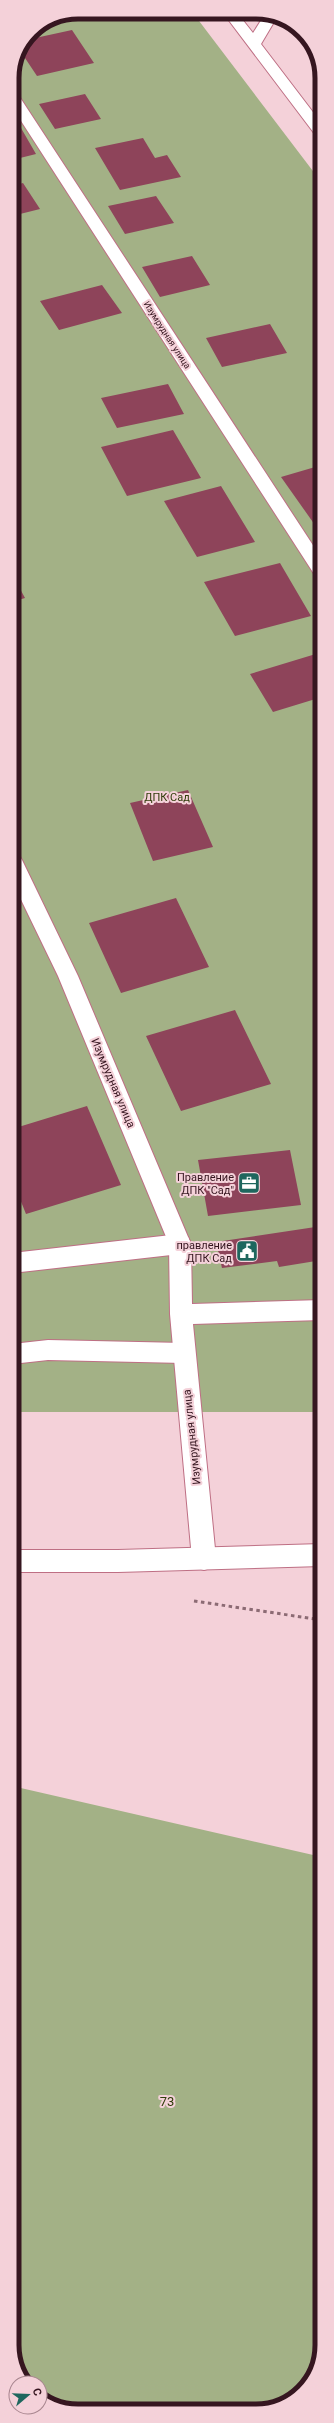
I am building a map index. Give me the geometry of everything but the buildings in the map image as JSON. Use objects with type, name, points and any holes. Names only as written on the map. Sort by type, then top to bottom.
[{"type":"street","points":[[235,19],[315,125]]},
{"type":"street","points":[[254,43],[268,21]]},
{"type":"street","name":"Изумрудная улица","points":[[19,107],[315,562]]},
{"type":"street","name":"Изумрудная улица","points":[[19,874],[68,976],[180,1244],[181,1314],[204,1559]]},
{"type":"street","points":[[19,1262],[180,1244]]},
{"type":"street","points":[[181,1314],[315,1310]]},
{"type":"street","points":[[19,1353],[48,1350],[184,1353]]},
{"type":"street","points":[[19,1561],[204,1559],[315,1555]]},
{"type":"green space","name":"ДПК Сад","points":[[198,19],[315,174],[315,1412],[19,1412],[19,78],[20,67],[24,56],[29,45],[36,36],[45,29],[67,20]]},
{"type":"green space","name":"73","points":[[19,1788],[315,1855],[315,2345],[312,2364],[300,2384],[292,2392],[282,2398],[260,2404],[78,2404],[67,2403],[49,2396],[48,2375],[28,2375],[21,2360],[19,2349]]},
{"type":"place","name":"Правление ДПК \"Сад\"","points":[[249,1183]]},
{"type":"place","name":"правление ДПК Сад","points":[[247,1251]]}]
